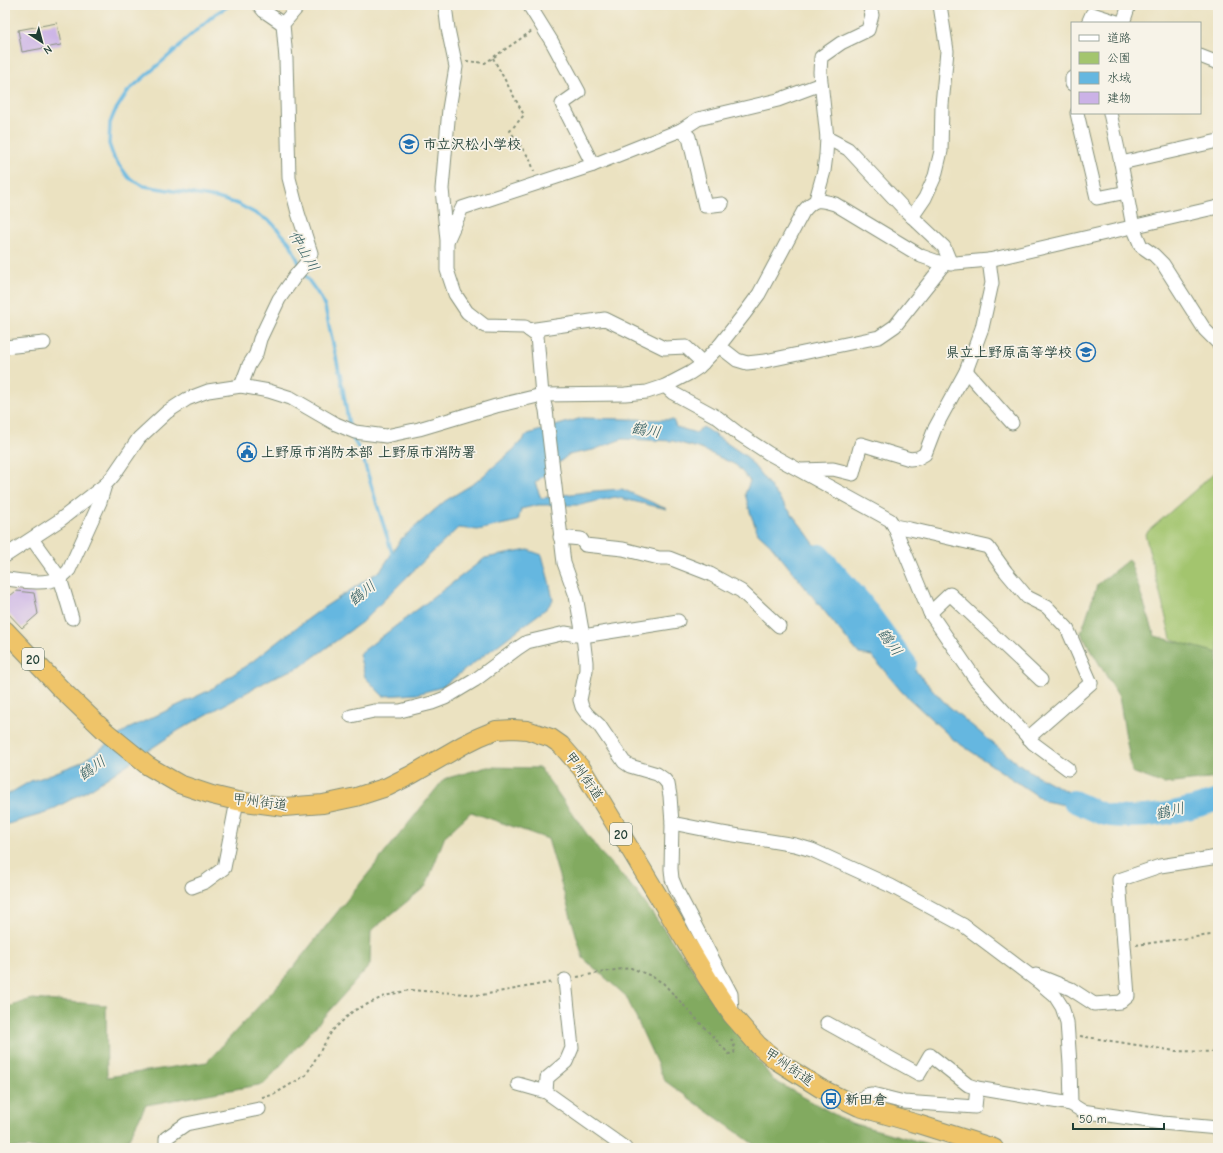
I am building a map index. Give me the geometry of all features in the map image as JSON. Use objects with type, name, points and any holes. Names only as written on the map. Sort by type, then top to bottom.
[{"type":"highway","name":"甲州街道","points":[[5,630],[61,689],[105,731],[148,766],[179,784],[212,795],[237,800],[284,807],[323,804],[356,797],[387,787],[463,745],[496,730],[527,730],[551,738],[561,745],[582,769],[704,972],[732,1015],[758,1045],[777,1061],[820,1088],[859,1107],[994,1148]]},
{"type":"street","points":[[259,5],[264,11],[283,24]]},
{"type":"street","points":[[241,386],[249,365],[256,354],[260,339],[279,299],[309,260],[312,253],[298,212],[289,178],[286,59],[283,24],[299,5]]},
{"type":"street","points":[[445,5],[448,29],[456,66],[449,109],[442,189],[447,240],[447,270],[455,294],[467,312],[485,326],[525,327],[537,336],[542,394],[546,410],[560,537],[564,563],[576,596],[583,636],[586,670],[580,700],[582,707],[599,725],[624,762],[630,766],[657,774],[668,784],[672,823],[672,878],[677,891],[731,994],[732,1015]]},
{"type":"street","points":[[529,5],[579,92],[562,104],[593,165]]},
{"type":"street","points":[[816,200],[824,171],[827,138],[820,72],[821,57],[841,43],[868,30],[872,15],[869,5]]},
{"type":"street","points":[[912,217],[925,198],[935,176],[942,151],[942,105],[947,51],[940,5]]},
{"type":"street","points":[[1123,22],[1129,5]]},
{"type":"street","points":[[1088,22],[1092,14],[1117,22]]},
{"type":"street","points":[[1201,56],[1218,63]]},
{"type":"street","points":[[447,240],[462,208],[593,165],[681,130],[698,119],[778,100],[821,84]]},
{"type":"street","points":[[1076,114],[1097,198],[1127,192]]},
{"type":"street","points":[[1110,114],[1133,227],[1141,246],[1154,255],[1163,264],[1205,330],[1218,343]]},
{"type":"street","points":[[681,130],[689,137],[705,206],[722,204]]},
{"type":"street","points":[[827,138],[848,149],[912,217],[944,247],[948,264]]},
{"type":"street","points":[[1121,163],[1218,141]]},
{"type":"street","points":[[5,556],[60,520],[105,485],[113,476],[138,438],[167,412],[187,398],[208,391],[241,386],[269,391],[291,398],[336,424],[354,432],[386,436],[399,434],[542,394],[625,394],[647,392],[665,386],[690,373],[703,363],[719,346],[759,294],[803,212],[808,205],[816,200],[824,200],[835,204],[921,256],[948,264],[990,260],[1218,207]]},
{"type":"street","points":[[801,470],[833,469],[853,474],[862,444],[910,459],[918,458],[925,454],[934,428],[966,370],[982,328],[992,283],[990,260]]},
{"type":"street","points":[[719,346],[737,360],[747,364],[765,362],[879,337],[895,326],[948,264]]},
{"type":"street","points":[[529,330],[605,319],[664,348],[686,347],[703,363]]},
{"type":"street","points":[[5,347],[44,343]]},
{"type":"street","points":[[966,370],[1012,423]]},
{"type":"street","points":[[665,386],[673,393],[717,416],[739,434],[768,453],[890,520],[894,526],[930,613],[976,680],[1033,743],[1068,769]]},
{"type":"street","points":[[8,579],[26,582],[44,582],[60,578],[69,570],[100,502],[105,485]]},
{"type":"street","points":[[894,526],[988,547],[1027,597],[1047,607],[1067,628],[1091,683],[1028,738]]},
{"type":"street","points":[[560,537],[581,539],[585,545],[623,548],[659,558],[669,558],[710,574],[741,591],[779,626]]},
{"type":"street","points":[[32,539],[60,578],[72,618]]},
{"type":"street","points":[[930,613],[950,594],[1041,680]]},
{"type":"street","points":[[351,716],[374,711],[400,711],[432,703],[451,695],[475,680],[527,642],[565,633],[583,636],[678,621]]},
{"type":"street","points":[[192,887],[205,882],[224,868],[237,800]]},
{"type":"street","points":[[672,823],[795,845],[812,850],[891,886],[963,925],[1040,983],[1055,996],[1062,1007],[1067,1022],[1071,1104]]},
{"type":"street","points":[[1021,970],[1071,989],[1094,1004],[1122,1002],[1128,996],[1119,880],[1160,866],[1218,857]]},
{"type":"street","points":[[546,1092],[547,1078],[566,1062],[572,1048],[565,980]]},
{"type":"street","points":[[827,1023],[919,1074],[930,1056],[968,1085],[977,1088],[1071,1104],[1082,1111],[1162,1123],[1218,1128]]},
{"type":"street","points":[[518,1084],[546,1092],[625,1148]]},
{"type":"street","points":[[859,1107],[866,1095],[872,1094],[904,1102],[976,1106],[977,1088]]},
{"type":"street","points":[[166,1143],[186,1124],[259,1103]]},
{"type":"path","points":[[454,59],[485,63],[541,25]]},
{"type":"path","points":[[493,58],[524,115],[510,131],[530,159],[539,183]]},
{"type":"path","points":[[1124,947],[1218,934]]},
{"type":"path","points":[[259,1103],[306,1074],[332,1031],[353,1011],[385,996],[409,990],[482,995],[631,968],[649,975],[663,983],[729,1054],[734,1053],[735,1048],[730,1036]]},
{"type":"path","points":[[1068,1034],[1175,1051],[1218,1052]]},
{"type":"green space","points":[[1218,470],[1218,661],[1171,638],[1145,534]]},
{"type":"green space","points":[[1129,559],[1155,636],[1218,653],[1218,778],[1164,784],[1132,772],[1119,697],[1081,633],[1097,585]]},
{"type":"green space","points":[[487,767],[540,768],[599,851],[636,891],[773,1080],[848,1122],[943,1148],[759,1148],[665,1081],[626,996],[583,958],[548,839],[471,812],[445,836],[426,886],[371,931],[370,965],[264,1084],[146,1105],[124,1148],[5,1148],[5,1008],[32,999],[106,1005],[107,1077],[207,1062],[282,981],[444,779]]},
{"type":"water","points":[[582,418],[673,420],[676,427],[696,433],[703,427],[747,457],[802,527],[869,620],[945,703],[1013,760],[1034,774],[1109,814],[1045,801],[954,740],[902,692],[872,656],[859,654],[770,544],[758,533],[745,494],[750,481],[736,465],[701,449],[673,441],[622,439],[593,450],[568,455],[535,483],[541,498],[622,489],[667,509],[615,497],[580,505],[538,505],[521,509],[518,521],[478,530],[458,528],[362,622],[300,667],[274,677],[179,730],[92,788],[46,813],[5,825],[5,796],[31,781],[82,762],[128,729],[210,690],[253,661],[323,608],[381,570],[401,539],[445,501],[476,482],[513,450],[528,434]]},
{"type":"water","points":[[528,550],[542,555],[553,600],[547,608],[442,687],[417,694],[383,696],[365,677],[359,654],[485,558]]},
{"type":"building","points":[[57,23],[61,45],[22,52],[18,30]]},
{"type":"building","points":[[16,591],[34,593],[38,614],[22,628],[5,610],[5,600]]},
{"type":"waterway","name":"仲山川","points":[[230,5],[215,14],[128,91],[115,111],[110,123],[109,144],[114,158],[129,178],[144,186],[217,198],[238,204],[271,222],[290,243],[300,265]]},
{"type":"waterway","name":"仲山川","points":[[302,271],[321,298],[325,307],[343,389],[349,426]]},
{"type":"waterway","name":"仲山川","points":[[351,436],[361,452],[393,556]]},
{"type":"waterway","name":"鶴川","points":[[819,555],[860,601],[906,664]]},
{"type":"waterway","name":"鶴川","points":[[1073,801],[1102,814],[1111,816],[1138,817],[1165,814],[1218,800]]},
{"type":"place","name":"市立沢松小学校","points":[[409,144]]},
{"type":"place","name":"県立上野原高等学校","points":[[1086,352]]},
{"type":"place","name":"上野原市消防本部 上野原市消防署","points":[[247,452]]},
{"type":"place","name":"新田倉","points":[[831,1099]]}]
